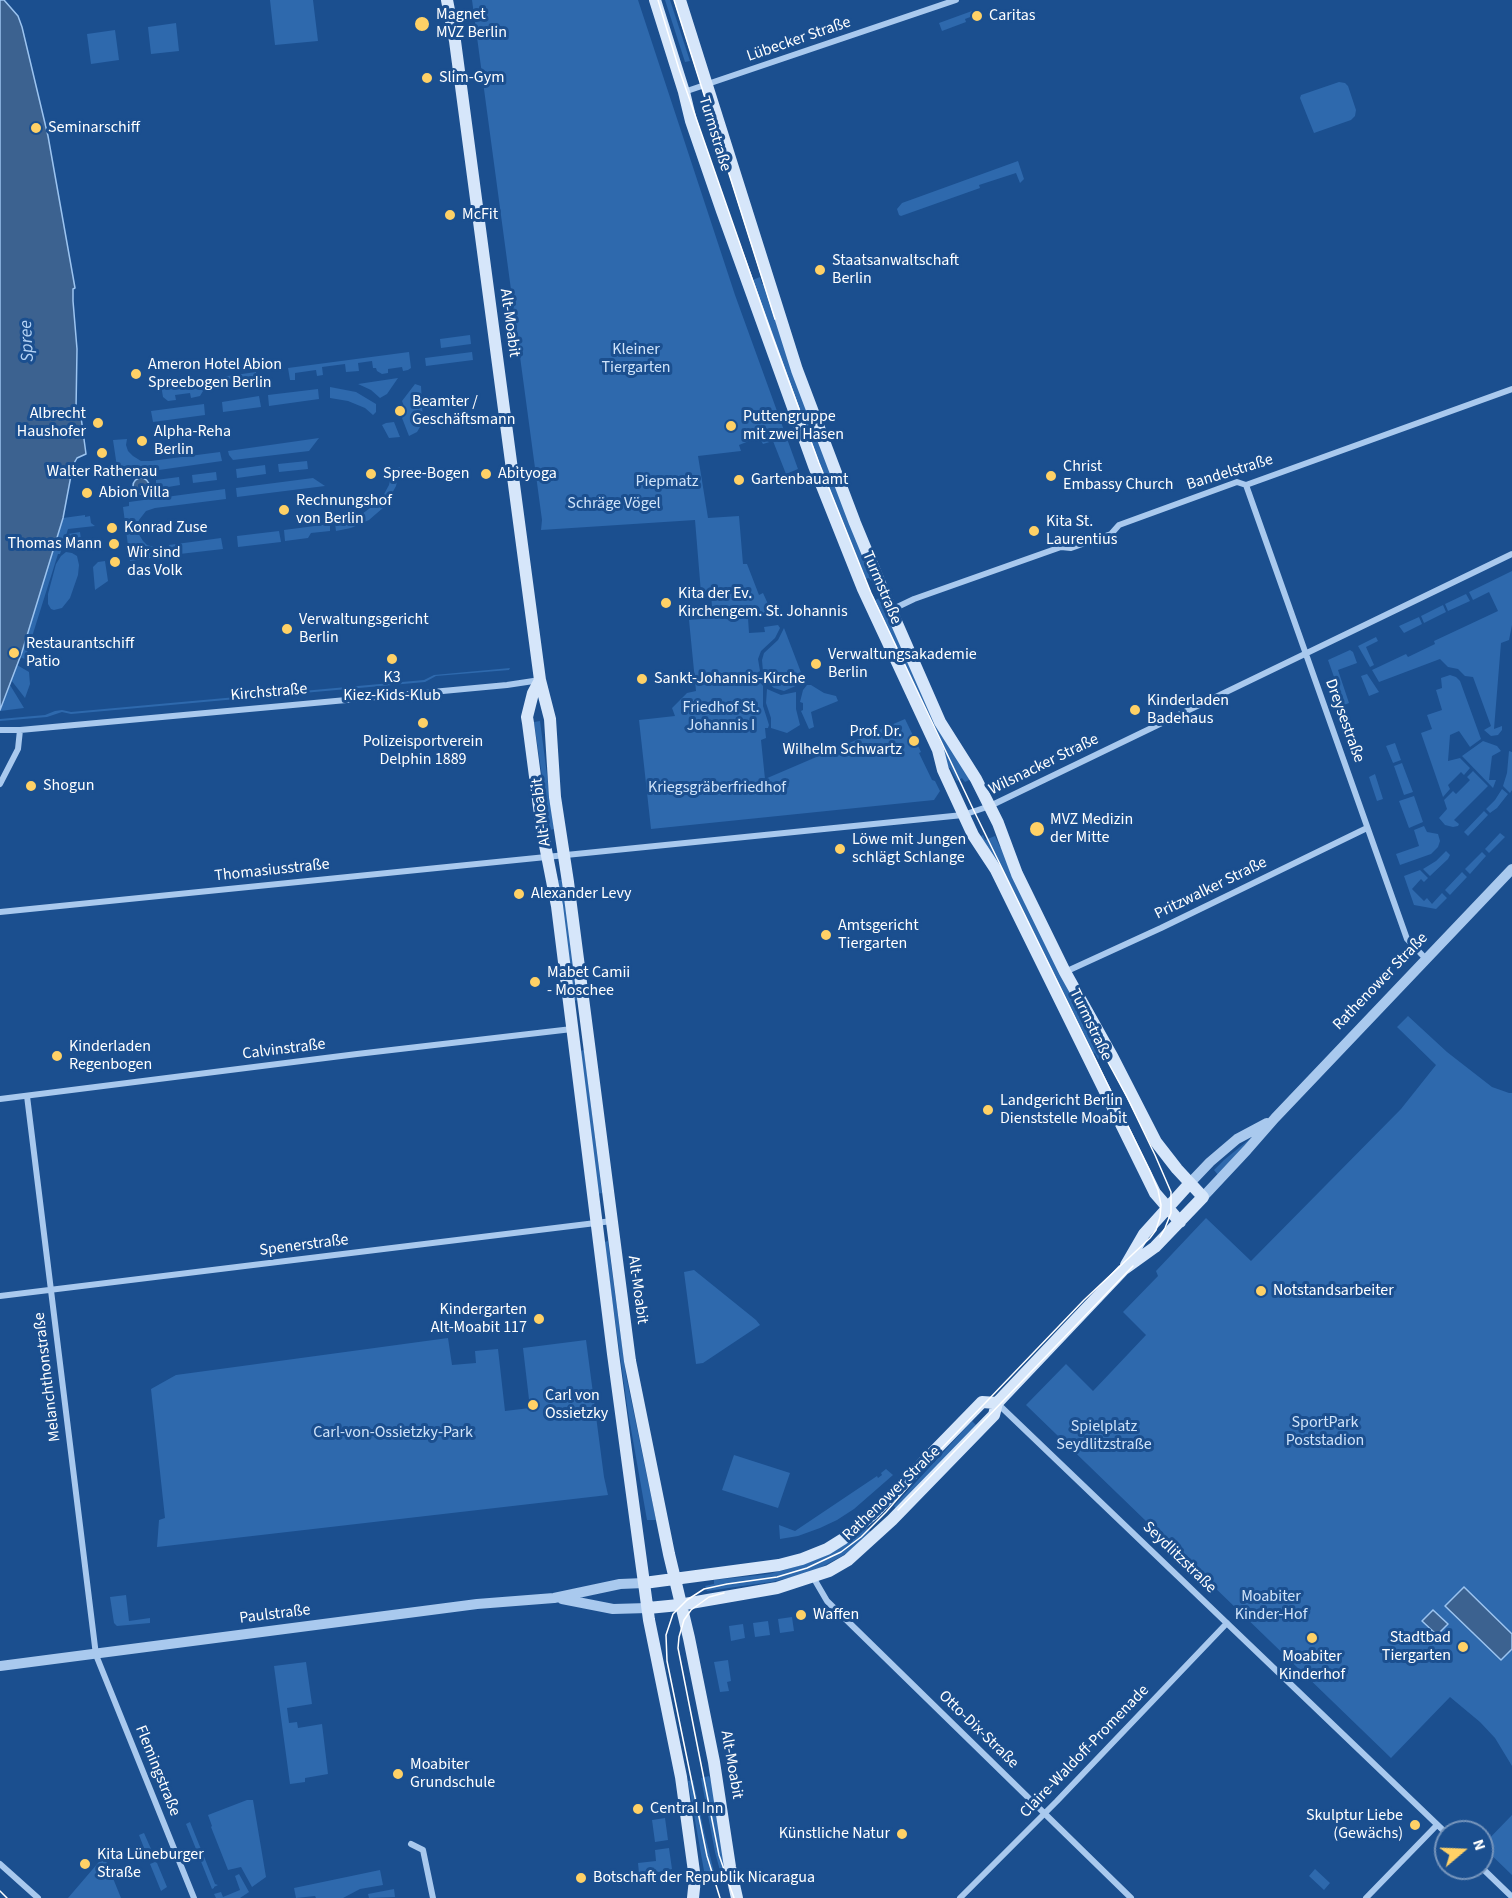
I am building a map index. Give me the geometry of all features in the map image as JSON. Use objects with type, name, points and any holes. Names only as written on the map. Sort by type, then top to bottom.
[{"type":"main road","name":"Alt-Moabit","points":[[447,0],[540,680],[549,719],[555,797],[633,1381],[714,1762],[736,1898]]},
{"type":"main road","name":"Alt-Moabit","points":[[453,0],[454,41]]},
{"type":"main road","name":"Turmstraße","points":[[655,0],[691,121],[722,211],[863,589],[938,750],[943,770],[973,835],[996,870],[1155,1193],[1180,1222]]},
{"type":"main road","name":"Turmstraße","points":[[680,0],[797,370],[855,524],[891,610],[940,722],[990,806],[1017,874],[1065,972],[1156,1142],[1203,1197]]},
{"type":"main road","name":"Alt-Moabit","points":[[540,680],[532,693],[527,717],[547,856],[557,906],[648,1608],[681,1777],[695,1879],[693,1898]]},
{"type":"main road","name":"Rathenower Straße","points":[[1123,1270],[1144,1234],[1190,1183]]},
{"type":"main road","name":"Rathenower Straße","points":[[648,1608],[680,1605],[777,1588],[829,1571],[848,1560],[892,1521],[994,1415],[997,1403],[1123,1270],[1155,1247],[1203,1197]]},
{"type":"main road","name":"Rathenower Straße","points":[[675,1578],[779,1565],[802,1559],[835,1545],[887,1500],[982,1402],[997,1403]]},
{"type":"main road","name":"Paulstraße","points":[[645,1583],[675,1578]]},
{"type":"main road","points":[[695,1879],[704,1898]]},
{"type":"street","name":"Lübecker Straße","points":[[684,92],[956,0]]},
{"type":"street","name":"Bandelstraße","points":[[891,610],[914,599],[1061,547],[1071,548],[1111,534],[1119,525],[1227,485],[1237,482],[1246,485],[1512,389]]},
{"type":"street","name":"Dreysestraße","points":[[1246,485],[1407,939],[1426,959]]},
{"type":"street","name":"Wilsnacker Straße","points":[[547,856],[963,815],[990,806],[1512,554]]},
{"type":"street","name":"Kirchstraße","points":[[0,730],[507,685],[540,680]]},
{"type":"street","points":[[0,784],[18,748],[20,730]]},
{"type":"street","name":"Pritzwalker Straße","points":[[1065,972],[1367,828]]},
{"type":"street","name":"Thomasiusstraße","points":[[0,912],[547,856]]},
{"type":"street","name":"Rathenower Straße","points":[[1203,1197],[1512,869]]},
{"type":"street","name":"Calvinstraße","points":[[0,1099],[572,1029]]},
{"type":"street","name":"Melanchthonstraße","points":[[27,1096],[96,1655]]},
{"type":"street","name":"Rathenower Straße","points":[[1190,1183],[1237,1139],[1275,1118]]},
{"type":"street","name":"Spenerstraße","points":[[0,1296],[612,1221]]},
{"type":"street","name":"Seydlitzstraße","points":[[997,1403],[1434,1822]]},
{"type":"street","name":"Otto-Dix-Straße","points":[[813,1577],[827,1601],[1131,1898]]},
{"type":"street","name":"Paulstraße","points":[[0,1666],[477,1604],[554,1598],[620,1584],[645,1583]]},
{"type":"street","name":"Paulstraße","points":[[554,1598],[613,1609],[648,1608]]},
{"type":"street","name":"Claire-Waldoff-Promenade","points":[[960,1898],[1227,1623]]},
{"type":"street","name":"Flemingstraße","points":[[96,1655],[194,1898]]},
{"type":"street","points":[[1366,1898],[1434,1828]]},
{"type":"street","points":[[411,1844],[423,1851],[433,1898]]},
{"type":"street","points":[[0,1864],[38,1898]]},
{"type":"street","points":[[1494,1880],[1512,1897]]},
{"type":"green space","points":[[270,0],[313,0],[318,41],[275,45]]},
{"type":"green space","name":"Kleiner Tiergarten","points":[[472,0],[638,0],[735,295],[798,469],[786,474],[773,441],[763,444],[759,437],[739,445],[741,451],[698,456],[708,518],[739,516],[743,564],[747,564],[759,595],[763,593],[773,615],[748,618],[749,633],[765,632],[764,627],[778,625],[780,628],[775,638],[761,651],[758,659],[760,671],[757,673],[763,685],[763,706],[769,725],[765,728],[766,738],[761,740],[765,779],[905,719],[932,780],[935,781],[940,791],[934,800],[651,829],[639,720],[675,716],[672,708],[687,693],[696,691],[689,620],[714,618],[717,616],[717,607],[712,607],[711,593],[701,593],[695,520],[541,530],[542,520]]},
{"type":"green space","points":[[665,0],[670,0],[690,61],[685,62]]},
{"type":"green space","points":[[972,11],[973,16],[965,19],[966,22],[942,31],[939,23]]},
{"type":"green space","points":[[176,23],[179,51],[151,54],[148,27]]},
{"type":"green space","points":[[115,30],[119,60],[91,64],[87,34]]},
{"type":"green space","points":[[1339,82],[1348,86],[1356,110],[1355,116],[1351,120],[1314,133],[1300,98],[1301,95]]},
{"type":"green space","points":[[1018,161],[1024,179],[1020,183],[1016,173],[979,185],[980,188],[899,215],[897,209],[902,203]]},
{"type":"green space","points":[[760,277],[762,284],[767,282],[875,579],[871,581],[869,578],[862,580],[750,281]]},
{"type":"green space","points":[[470,335],[471,344],[441,348],[440,339]]},
{"type":"green space","points":[[409,352],[411,368],[408,370],[403,371],[402,367],[388,369],[388,373],[382,374],[373,368],[372,361],[358,363],[359,371],[346,372],[345,364],[322,367],[323,375],[317,376],[316,370],[295,373],[295,380],[290,380],[288,368]]},
{"type":"green space","points":[[472,352],[473,360],[426,366],[425,358]]},
{"type":"green space","points":[[256,372],[257,383],[250,384],[249,377],[214,381],[214,378]]},
{"type":"green space","points":[[398,378],[387,394],[380,398],[371,390],[358,384]]},
{"type":"green space","points":[[201,379],[203,391],[200,396],[191,398],[190,393],[175,395],[176,400],[168,401],[163,397],[161,385]]},
{"type":"green space","points":[[415,384],[421,386],[423,422],[417,432],[409,436],[402,418],[405,409],[402,401]]},
{"type":"green space","points":[[330,387],[356,392],[376,404],[376,412],[373,415],[365,408],[348,401],[330,398]]},
{"type":"green space","points":[[318,389],[319,399],[269,406],[268,395]]},
{"type":"green space","points":[[259,396],[261,407],[223,412],[222,402]]},
{"type":"green space","points":[[204,404],[205,415],[153,422],[151,411]]},
{"type":"green space","points":[[394,422],[400,437],[389,438],[382,425]]},
{"type":"green space","points":[[319,438],[309,451],[233,460],[228,451]]},
{"type":"green space","points":[[127,439],[128,451],[141,461],[220,452],[222,461],[131,474],[129,466],[117,467],[113,440]]},
{"type":"green space","points":[[307,461],[308,469],[279,472],[278,464]]},
{"type":"green space","points":[[265,465],[266,474],[237,478],[236,469]]},
{"type":"green space","points":[[400,467],[396,486],[389,499],[383,496],[389,485],[393,468]]},
{"type":"green space","points":[[216,472],[217,480],[193,483],[192,475]]},
{"type":"green space","points":[[179,477],[180,485],[156,489],[156,480]]},
{"type":"green space","points":[[313,478],[325,486],[237,497],[236,488]]},
{"type":"green space","points":[[225,489],[226,499],[146,511],[139,520],[138,533],[147,545],[163,546],[165,556],[130,561],[123,507],[129,506],[129,502]]},
{"type":"green space","points":[[378,502],[384,507],[369,520],[351,528],[336,531],[335,523],[358,517]]},
{"type":"green space","points":[[85,515],[85,517],[90,516],[91,523],[95,526],[68,529],[25,659],[20,657],[63,518]]},
{"type":"green space","points":[[330,524],[330,531],[311,533],[308,538],[285,541],[284,530]]},
{"type":"green space","points":[[279,531],[281,542],[238,547],[237,536]]},
{"type":"green space","points":[[80,532],[82,547],[69,549],[68,534]]},
{"type":"green space","points":[[221,538],[223,549],[171,555],[169,545]]},
{"type":"green space","points":[[66,552],[77,556],[78,575],[70,598],[62,608],[54,610],[48,604],[48,594],[56,564]]},
{"type":"green space","points":[[105,561],[108,581],[95,590],[93,567],[98,562]]},
{"type":"green space","points":[[1512,571],[1512,625],[1509,640],[1501,643],[1494,729],[1502,726],[1498,735],[1491,736],[1484,730],[1491,726],[1473,677],[1465,676],[1458,669],[1448,667],[1440,659],[1379,682],[1372,670],[1406,654],[1408,657],[1435,644],[1434,641],[1498,611],[1489,592],[1473,600],[1469,592]]},
{"type":"green space","points":[[1466,594],[1470,601],[1448,611],[1445,604]]},
{"type":"green space","points":[[874,596],[875,600],[882,597],[973,778],[965,782],[962,778],[957,781],[949,768],[870,597]]},
{"type":"green space","points":[[1443,605],[1446,612],[1424,623],[1421,616]]},
{"type":"green space","points":[[1419,617],[1422,624],[1404,633],[1399,626]]},
{"type":"green space","points":[[784,628],[802,675],[798,685],[784,691],[768,683],[763,672],[762,660],[764,653],[778,640]]},
{"type":"green space","points":[[1376,637],[1378,641],[1366,647],[1374,665],[1370,667],[1358,646]]},
{"type":"green space","points":[[1350,650],[1357,663],[1338,670],[1349,703],[1344,705],[1328,660]]},
{"type":"green space","points":[[17,665],[29,672],[30,684],[25,698],[11,680]]},
{"type":"green space","points":[[510,668],[509,670],[436,676],[425,682],[71,714],[62,712],[47,717],[0,721],[0,719],[45,715],[62,710],[71,712],[424,680],[434,675]]},
{"type":"green space","points":[[1367,674],[1379,692],[1369,696],[1361,676]]},
{"type":"green space","points":[[1450,675],[1460,681],[1481,739],[1470,747],[1459,731],[1450,735],[1448,761],[1460,758],[1470,768],[1464,775],[1461,772],[1448,785],[1450,789],[1443,797],[1421,733],[1432,729],[1427,715],[1442,710],[1436,690],[1442,688],[1441,678]]},
{"type":"green space","points":[[10,685],[24,708],[0,711],[0,710]]},
{"type":"green space","points":[[807,685],[836,696],[838,701],[811,712],[814,727],[809,729],[801,711],[803,703],[800,702]]},
{"type":"green space","points":[[767,689],[781,695],[796,692],[796,709],[800,725],[787,733],[771,728],[771,718],[766,703]]},
{"type":"green space","points":[[540,721],[554,829],[550,830],[534,722]]},
{"type":"green space","points":[[1483,741],[1497,746],[1501,751],[1492,756],[1489,780],[1496,780],[1493,788],[1462,756]]},
{"type":"green space","points":[[1395,743],[1401,760],[1393,763],[1386,746]]},
{"type":"green space","points":[[1509,751],[1512,752],[1512,790],[1510,793],[1503,786]]},
{"type":"green space","points":[[1402,763],[1413,792],[1404,795],[1394,766]]},
{"type":"green space","points":[[1473,771],[1488,786],[1454,820],[1459,824],[1458,826],[1445,825],[1439,818],[1447,809],[1444,800],[1453,791],[1456,794],[1470,780],[1467,777]]},
{"type":"green space","points":[[1375,774],[1383,799],[1377,801],[1369,777]]},
{"type":"green space","points":[[1502,789],[1508,794],[1490,813],[1486,809]]},
{"type":"green space","points":[[1414,796],[1423,822],[1409,828],[1399,801]]},
{"type":"green space","points":[[1484,811],[1488,815],[1468,836],[1464,832]]},
{"type":"green space","points":[[1424,826],[1427,832],[1438,834],[1440,841],[1438,847],[1431,854],[1400,865],[1396,854],[1419,846],[1414,830]]},
{"type":"green space","points":[[1500,833],[1505,837],[1489,853],[1485,849]]},
{"type":"green space","points":[[983,835],[985,840],[995,836],[1002,847],[1108,1055],[1098,1059],[1095,1053],[1090,1055],[978,838]]},
{"type":"green space","points":[[1446,851],[1450,855],[1448,859],[1430,876],[1423,869]]},
{"type":"green space","points":[[1482,852],[1486,856],[1470,874],[1465,869]]},
{"type":"green space","points":[[1420,870],[1428,878],[1424,882],[1421,879],[1412,889],[1424,901],[1427,898],[1432,904],[1442,893],[1447,898],[1436,909],[1414,905],[1404,876]]},
{"type":"green space","points":[[1462,872],[1467,877],[1450,895],[1445,890]]},
{"type":"green space","points":[[558,880],[562,880],[578,1000],[574,1001]]},
{"type":"green space","name":"SportPark Poststadion","points":[[1408,1016],[1447,1052],[1492,1087],[1512,1093],[1512,1766],[1495,1738],[1450,1697],[1391,1758],[1026,1405],[1066,1364],[1093,1391],[1146,1335],[1123,1312],[1158,1276],[1156,1271],[1206,1218],[1251,1261],[1401,1109],[1436,1065],[1397,1027]]},
{"type":"green space","points":[[584,1050],[602,1193],[598,1194],[580,1051]]},
{"type":"green space","points":[[1251,1138],[1218,1175],[1214,1170]]},
{"type":"green space","points":[[608,1241],[626,1375],[656,1520],[647,1520],[628,1412],[604,1242]]},
{"type":"green space","points":[[694,1270],[760,1325],[703,1363],[696,1364],[684,1272]]},
{"type":"green space","name":"Carl-von-Ossietzky-Park","points":[[448,1338],[452,1365],[476,1363],[475,1351],[498,1349],[505,1411],[530,1408],[523,1348],[586,1340],[608,1495],[157,1547],[159,1520],[165,1518],[151,1389],[176,1375]]},
{"type":"green space","points":[[972,1421],[976,1425],[896,1509],[894,1506]]},
{"type":"green space","points":[[734,1455],[790,1473],[778,1508],[722,1490]]},
{"type":"green space","points":[[886,1469],[893,1475],[854,1509],[820,1528],[798,1536],[780,1539],[779,1525],[795,1531],[877,1476],[878,1478]]},
{"type":"green space","points":[[866,1527],[872,1533],[861,1543],[816,1570],[771,1582],[707,1591],[705,1586],[714,1584],[714,1580],[769,1574],[802,1565],[843,1546]]},
{"type":"green space","points":[[126,1595],[129,1621],[150,1618],[150,1623],[117,1626],[114,1623],[110,1597]]},
{"type":"green space","points":[[792,1617],[794,1631],[780,1633],[778,1619]]},
{"type":"green space","points":[[768,1621],[770,1635],[755,1637],[753,1623]]},
{"type":"green space","points":[[743,1624],[745,1638],[731,1641],[729,1626]]},
{"type":"green space","points":[[728,1660],[731,1681],[727,1682],[729,1691],[720,1692],[714,1662]]},
{"type":"green space","points":[[306,1662],[312,1704],[287,1708],[289,1723],[297,1722],[298,1728],[322,1724],[328,1774],[305,1778],[305,1782],[290,1784],[274,1666]]},
{"type":"green space","points":[[709,1776],[713,1785],[727,1876],[722,1878],[701,1778]]},
{"type":"green space","points":[[693,1780],[716,1880],[706,1882],[688,1781]]},
{"type":"green space","points":[[247,1800],[253,1800],[266,1877],[252,1887],[241,1867],[228,1870],[208,1815]]},
{"type":"green space","points":[[1512,1815],[1512,1875],[1494,1858],[1494,1834]]},
{"type":"green space","points":[[665,1818],[668,1840],[655,1842],[652,1820]]},
{"type":"green space","points":[[190,1822],[215,1884],[218,1885],[212,1889],[186,1824]]},
{"type":"green space","points":[[144,1833],[155,1858],[149,1861],[139,1835]]},
{"type":"green space","points":[[669,1848],[672,1869],[628,1879],[627,1876],[639,1873],[638,1863],[656,1861],[655,1850]]},
{"type":"green space","points":[[104,1856],[121,1898],[68,1898]]},
{"type":"green space","points":[[155,1862],[167,1887],[161,1891],[150,1864]]},
{"type":"green space","points":[[1315,1869],[1330,1883],[1324,1890],[1309,1876]]},
{"type":"green space","points":[[380,1870],[383,1885],[360,1889],[343,1898],[316,1898],[315,1896],[296,1898],[294,1888]]},
{"type":"green space","points":[[239,1874],[249,1892],[240,1898],[216,1898],[214,1894],[221,1892],[223,1897],[240,1890],[235,1876]]},
{"type":"green space","points":[[394,1889],[395,1897],[369,1898],[368,1894]]},
{"type":"water","name":"Spree","points":[[0,0],[4,0],[18,16],[22,27],[48,136],[75,288],[73,289],[73,301],[77,349],[76,410],[81,417],[86,454],[77,458],[73,465],[63,518],[22,652],[0,710]]},
{"type":"water","points":[[138,478],[144,478],[149,486],[147,492],[138,494],[133,489],[133,483]]},
{"type":"water","points":[[1464,1587],[1512,1634],[1512,1649],[1501,1660],[1445,1606]]},
{"type":"water","points":[[1433,1610],[1448,1624],[1437,1635],[1422,1621]]},
{"type":"tram line","points":[[658,0],[679,69],[771,333],[819,463],[871,593],[974,811],[1150,1171],[1161,1205],[1156,1230],[1150,1238],[1084,1300],[940,1450],[861,1537],[841,1552],[807,1568],[777,1577],[704,1589],[687,1600],[673,1614],[666,1635],[667,1661],[707,1856],[720,1898]]},
{"type":"tram line","points":[[674,0],[775,319]]},
{"type":"tram line","points":[[1084,1018],[1127,1097],[1171,1192],[1171,1213],[1160,1237]]},
{"type":"tram line","points":[[898,1510],[1133,1266]]},
{"type":"tram line","points":[[724,1593],[709,1597],[691,1610],[684,1620],[678,1648],[719,1855],[734,1898]]},
{"type":"tram line","points":[[0,1891],[7,1898]]},
{"type":"place","name":"Caritas","points":[[977,16]]},
{"type":"place","name":"Magnet MVZ Berlin","points":[[422,24]]},
{"type":"place","name":"Slim-Gym","points":[[427,78]]},
{"type":"place","name":"Seminarschiff","points":[[36,128]]},
{"type":"place","name":"McFit","points":[[450,215]]},
{"type":"place","name":"Staatsanwaltschaft Berlin","points":[[820,270]]},
{"type":"place","name":"Ameron Hotel Abion Spreebogen Berlin","points":[[136,374]]},
{"type":"place","name":"Beamter / Geschäftsmann","points":[[400,411]]},
{"type":"place","name":"Albrecht Haushofer","points":[[98,423]]},
{"type":"place","name":"Puttengruppe mit zwei Hasen","points":[[731,426]]},
{"type":"place","name":"Alpha-Reha Berlin","points":[[142,441]]},
{"type":"place","name":"Walter Rathenau","points":[[102,453]]},
{"type":"place","name":"Spree-Bogen","points":[[371,474]]},
{"type":"place","name":"Abityoga","points":[[486,474]]},
{"type":"place","name":"Christ Embassy Church","points":[[1051,476]]},
{"type":"place","name":"Gartenbauamt","points":[[739,480]]},
{"type":"place","name":"Abion Villa","points":[[87,493]]},
{"type":"place","name":"Rechnungshof von Berlin","points":[[284,510]]},
{"type":"place","name":"Konrad Zuse","points":[[112,528]]},
{"type":"place","name":"Kita St. Laurentius","points":[[1034,531]]},
{"type":"place","name":"Thomas Mann","points":[[114,544]]},
{"type":"place","name":"Wir sind das Volk","points":[[115,562]]},
{"type":"place","name":"Kita der Ev. Kirchengem. St. Johannis","points":[[666,603]]},
{"type":"place","name":"Verwaltungsgericht Berlin","points":[[287,629]]},
{"type":"place","name":"Restaurantschiff Patio","points":[[14,653]]},
{"type":"place","name":"K3 Kiez-Kids-Klub","points":[[392,659]]},
{"type":"place","name":"Verwaltungsakademie Berlin","points":[[816,664]]},
{"type":"place","name":"Sankt-Johannis-Kirche","points":[[642,679]]},
{"type":"place","name":"Kinderladen Badehaus","points":[[1135,710]]},
{"type":"place","name":"Polizeisportverein Delphin 1889","points":[[423,723]]},
{"type":"place","name":"Prof. Dr. Wilhelm Schwartz","points":[[914,741]]},
{"type":"place","name":"Shogun","points":[[31,786]]},
{"type":"place","name":"MVZ Medizin der Mitte","points":[[1037,829]]},
{"type":"place","name":"Löwe mit Jungen schlägt Schlange","points":[[840,849]]},
{"type":"place","name":"Alexander Levy","points":[[519,894]]},
{"type":"place","name":"Amtsgericht Tiergarten","points":[[826,935]]},
{"type":"place","name":"Mabet Camii - Moschee","points":[[535,982]]},
{"type":"place","name":"Kinderladen Regenbogen","points":[[57,1056]]},
{"type":"place","name":"Landgericht Berlin Dienststelle Moabit","points":[[988,1110]]},
{"type":"place","name":"Notstandsarbeiter","points":[[1261,1291]]},
{"type":"place","name":"Kindergarten Alt-Moabit 117","points":[[539,1319]]},
{"type":"place","name":"Carl von Ossietzky","points":[[533,1405]]},
{"type":"place","name":"Waffen","points":[[801,1615]]},
{"type":"place","name":"Moabiter Kinderhof","points":[[1312,1638]]},
{"type":"place","name":"Stadtbad Tiergarten","points":[[1463,1647]]},
{"type":"place","name":"Moabiter Grundschule","points":[[398,1774]]},
{"type":"place","name":"Central Inn","points":[[638,1809]]},
{"type":"place","name":"Skulptur Liebe (Gewächs)","points":[[1415,1825]]},
{"type":"place","name":"Künstliche Natur","points":[[902,1834]]},
{"type":"place","name":"Kita Lüneburger Straße","points":[[85,1864]]},
{"type":"place","name":"Botschaft der Republik Nicaragua","points":[[581,1878]]},
{"type":"park label","name":"Piepmatz","points":[[667,482]]},
{"type":"park label","name":"Schräge Vögel","points":[[614,504]]},
{"type":"park label","name":"Friedhof St. Johannis I","points":[[721,717]]},
{"type":"park label","name":"Kriegsgräberfriedhof","points":[[717,788]]},
{"type":"park label","name":"Spielplatz Seydlitzstraße","points":[[1104,1436]]},
{"type":"park label","name":"Moabiter Kinder-Hof","points":[[1271,1606]]}]
